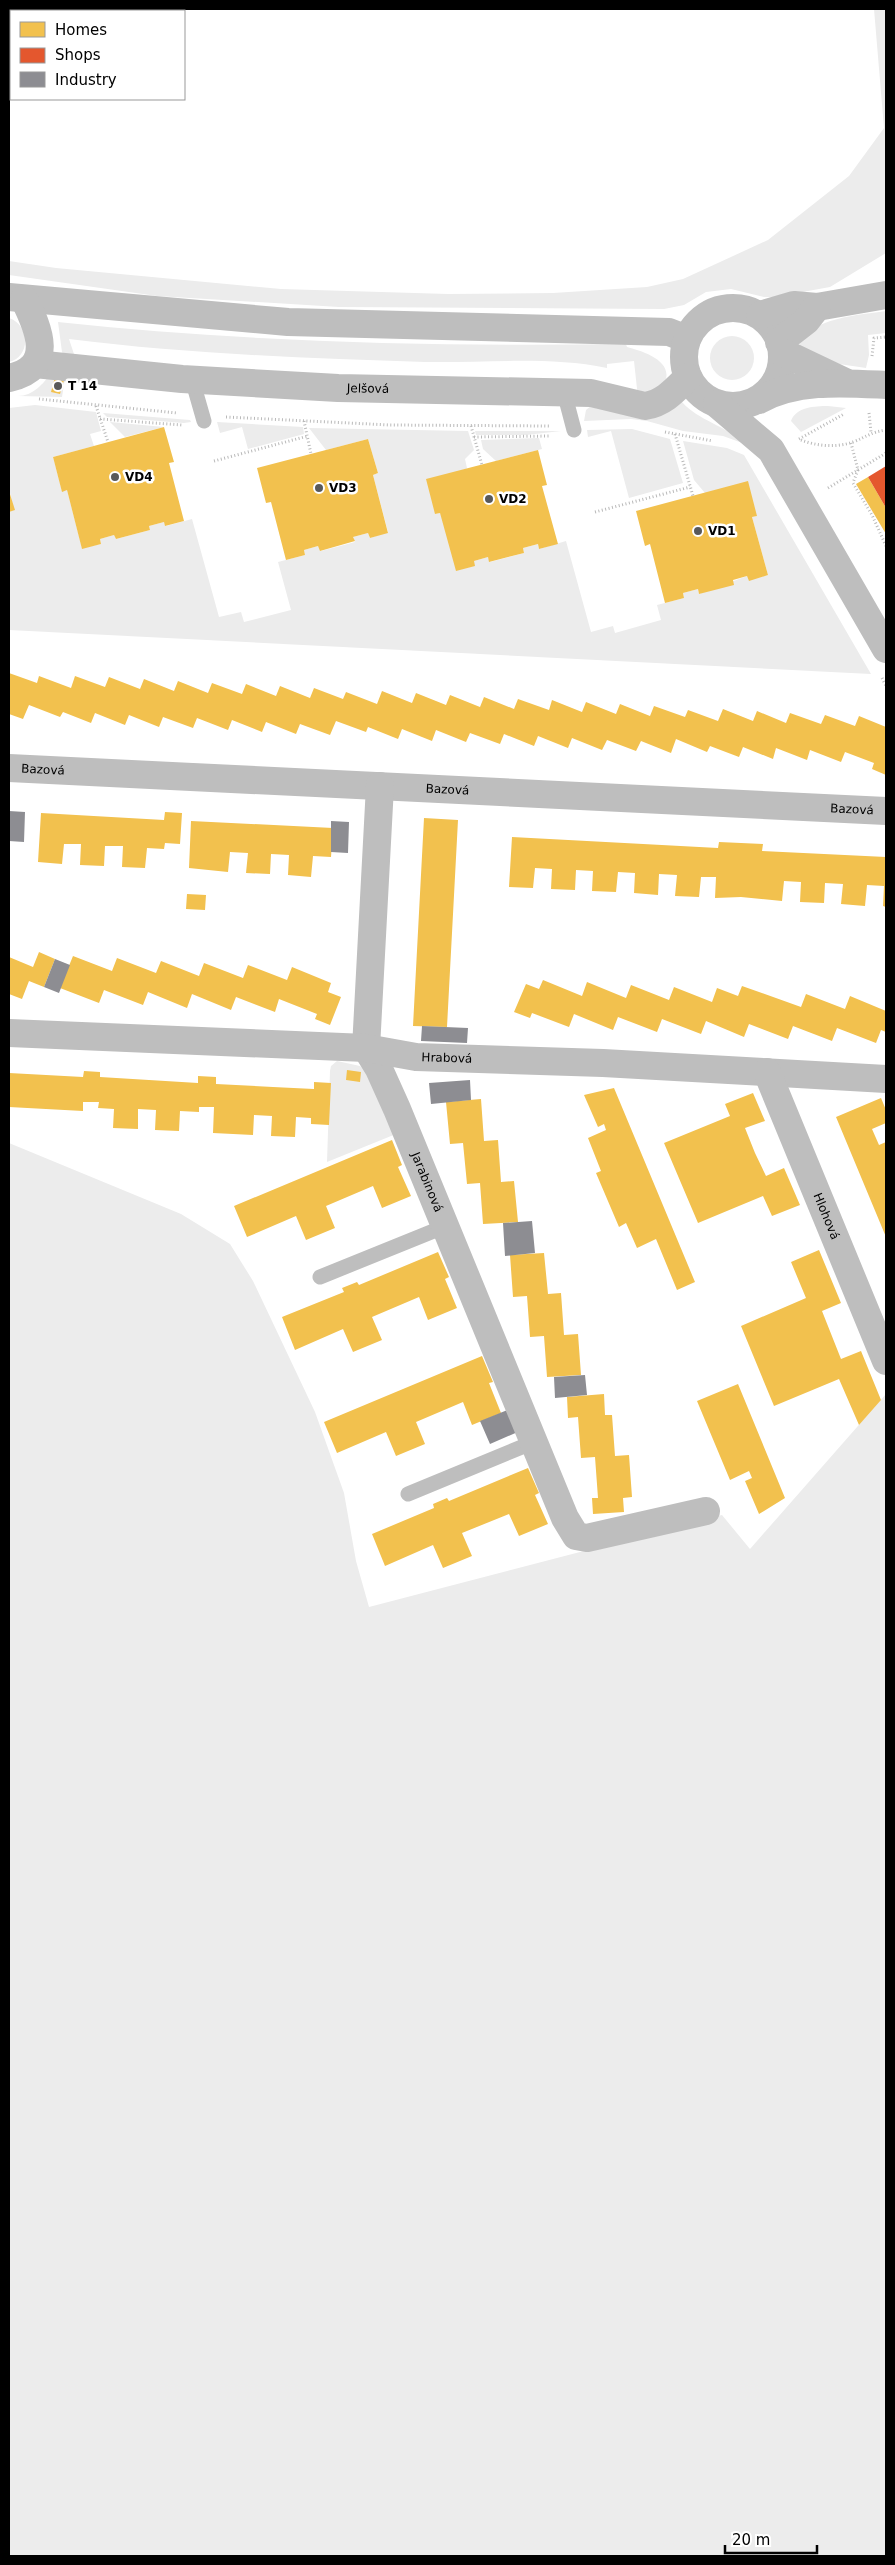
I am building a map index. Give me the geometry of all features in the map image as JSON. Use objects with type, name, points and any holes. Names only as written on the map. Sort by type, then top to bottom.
[{"type":"street","points":[[760,315],[794,305],[817,307],[886,295]]},
{"type":"street","points":[[16,298],[288,322],[669,332],[687,339]]},
{"type":"street","points":[[9,378],[26,372],[35,364],[40,353],[37,325],[16,298]]},
{"type":"street","points":[[780,347],[817,307]]},
{"type":"street","points":[[759,399],[774,384],[780,369],[780,347],[775,332],[760,315],[748,310],[733,308],[718,311],[705,317],[687,339],[684,352],[688,377],[695,389],[705,398],[781,442]]},
{"type":"street","points":[[780,347],[845,382]]},
{"type":"street","name":"Jelšová","points":[[35,364],[192,379],[338,388],[601,394],[646,406],[654,405],[667,397],[688,377]]},
{"type":"street","points":[[717,404],[731,407],[745,406],[759,399],[792,389],[845,382],[886,385]]},
{"type":"street","points":[[759,399],[886,649]]},
{"type":"street","name":"Bazová","points":[[9,768],[886,811]]},
{"type":"street","points":[[366,1048],[380,786]]},
{"type":"street","name":"Hrabová","points":[[9,1033],[366,1048],[416,1057],[886,1079]]},
{"type":"street","name":"Jarabinová","points":[[366,1048],[383,1077],[570,1529],[576,1536],[586,1538],[602,1536],[706,1511]]},
{"type":"street","name":"Hlohová","points":[[767,1072],[886,1361]]},
{"type":"lane","points":[[192,379],[203,418]]},
{"type":"lane","points":[[564,392],[573,428]]},
{"type":"lane","points":[[320,1277],[446,1226]]},
{"type":"lane","points":[[408,1494],[534,1442]]},
{"type":"path","points":[[874,344],[874,338],[886,337]]},
{"type":"path","points":[[36,399],[203,418],[573,428]]},
{"type":"path","points":[[96,406],[108,442]]},
{"type":"path","points":[[781,442],[798,439],[852,409]]},
{"type":"path","points":[[868,409],[871,432]]},
{"type":"path","points":[[100,419],[185,426]]},
{"type":"path","points":[[304,421],[311,454]]},
{"type":"path","points":[[471,426],[482,465]]},
{"type":"path","points":[[798,439],[809,443],[837,446],[851,443],[871,432],[886,430]]},
{"type":"path","points":[[659,431],[722,443]]},
{"type":"path","points":[[675,434],[693,496]]},
{"type":"path","points":[[214,461],[308,436]]},
{"type":"path","points":[[474,437],[554,436]]},
{"type":"path","points":[[851,443],[858,470],[853,482],[872,515],[886,546]]},
{"type":"path","points":[[820,493],[886,454]]},
{"type":"path","points":[[595,512],[690,487]]},
{"type":"path","points":[[881,677],[886,686]]},
{"type":"shaded area","points":[[874,9],[886,9],[886,253],[830,287],[775,297],[764,297],[731,289],[706,292],[684,305],[664,309],[339,307],[157,296],[9,275],[9,261],[56,268],[281,289],[448,294],[553,293],[647,287],[683,279],[768,240],[849,176],[884,128]]},
{"type":"shaded area","points":[[886,311],[886,333],[868,335],[869,355],[866,368],[839,364],[799,346],[805,336],[824,323],[850,316]]},
{"type":"shaded area","points":[[9,318],[21,327],[25,341],[21,354],[9,362]]},
{"type":"shaded area","points":[[58,322],[271,339],[342,342],[484,345],[626,344],[627,347],[656,358],[662,363],[666,376],[664,384],[638,398],[634,361],[607,364],[607,368],[585,364],[540,361],[425,362],[336,359],[202,352],[69,339],[75,357],[64,355],[62,352]]},
{"type":"shaded area","points":[[728,336],[736,336],[748,342],[754,358],[748,374],[736,380],[728,380],[716,374],[710,362],[710,354],[716,342]]},
{"type":"shaded area","points":[[52,372],[65,378],[62,397],[18,396],[33,392]]},
{"type":"shaded area","points":[[682,402],[696,414],[729,432],[745,444],[723,436],[683,431],[647,421],[631,419],[584,421],[586,410],[592,405]]},
{"type":"shaded area","points":[[35,405],[96,412],[101,431],[90,434],[94,446],[53,457],[62,491],[67,490],[82,548],[101,544],[100,539],[114,535],[116,539],[150,530],[149,526],[164,522],[166,526],[192,519],[219,617],[241,612],[244,622],[291,610],[278,562],[305,555],[304,550],[318,546],[321,551],[355,542],[353,537],[368,533],[370,538],[388,532],[373,475],[378,473],[368,439],[326,450],[309,428],[468,431],[474,450],[465,459],[467,468],[435,514],[440,513],[474,561],[488,557],[490,562],[524,553],[523,548],[538,544],[539,549],[566,541],[591,632],[613,626],[615,633],[661,620],[657,605],[684,598],[683,593],[698,589],[699,594],[747,576],[749,580],[768,575],[752,517],[757,516],[705,493],[694,480],[683,441],[727,448],[744,455],[871,674],[9,630],[9,512],[14,510],[9,489],[9,408]]},
{"type":"shaded area","points":[[828,406],[846,408],[801,432],[791,421],[793,416],[801,410]]},
{"type":"shaded area","points":[[103,413],[190,420],[191,422],[107,417]]},
{"type":"shaded area","points":[[110,422],[164,427],[125,437]]},
{"type":"shaded area","points":[[217,422],[303,427],[304,434],[248,449],[242,427],[220,433]]},
{"type":"shaded area","points":[[632,429],[670,439],[683,483],[629,498],[611,431],[588,437],[587,430]]},
{"type":"shaded area","points":[[475,431],[561,431],[526,435],[476,435]]},
{"type":"shaded area","points":[[539,438],[542,449],[496,461],[483,449],[481,440]]},
{"type":"shaded area","points":[[337,1061],[360,1066],[369,1074],[396,1134],[327,1162],[330,1071],[331,1066]]},
{"type":"shaded area","points":[[9,1143],[181,1214],[230,1244],[253,1281],[315,1412],[344,1493],[356,1561],[369,1607],[722,1515],[750,1549],[886,1394],[886,2556],[9,2556]]},
{"type":"building: Homes","name":"T 14","points":[[55,377],[64,380],[60,394],[51,392]]},
{"type":"building: Homes","name":"VD4","points":[[164,427],[174,462],[169,463],[184,521],[165,526],[164,522],[149,526],[150,530],[116,539],[114,535],[100,539],[101,544],[82,549],[67,490],[62,492],[53,457]]},
{"type":"building: Homes","name":"VD3","points":[[368,439],[378,473],[373,475],[388,533],[370,538],[368,533],[353,537],[355,541],[320,551],[318,546],[304,550],[305,555],[286,560],[271,502],[266,503],[257,468]]},
{"type":"building: Homes","name":"VD2","points":[[538,450],[547,485],[542,486],[558,544],[539,549],[538,544],[523,548],[524,553],[489,562],[488,557],[474,561],[475,566],[456,571],[440,513],[435,514],[426,479]]},
{"type":"building: Homes","points":[[868,477],[886,508],[886,534],[856,484]]},
{"type":"building: Homes","name":"VD1","points":[[748,481],[757,516],[752,517],[768,575],[749,581],[747,576],[733,580],[734,585],[699,594],[698,589],[683,593],[684,598],[665,603],[650,544],[645,546],[636,511]]},
{"type":"building: Homes","points":[[9,491],[15,510],[9,512]]},
{"type":"building: Homes","points":[[9,673],[37,683],[39,676],[71,688],[75,676],[105,687],[109,677],[140,689],[144,679],[174,691],[178,681],[208,693],[212,683],[242,694],[246,684],[276,696],[280,686],[310,698],[314,688],[343,699],[346,692],[377,704],[382,691],[412,703],[416,693],[446,705],[450,695],[480,707],[484,697],[514,709],[518,699],[549,710],[552,700],[582,712],[586,702],[616,714],[620,704],[650,716],[654,706],[685,717],[688,710],[718,721],[723,709],[753,721],[757,711],[786,723],[790,713],[821,724],[825,715],[855,726],[859,716],[886,727],[886,775],[872,769],[874,763],[845,752],[841,762],[810,750],[807,760],[776,748],[773,759],[743,747],[739,757],[710,746],[707,752],[676,739],[671,753],[641,741],[636,751],[607,740],[602,750],[572,738],[568,748],[538,736],[534,746],[504,734],[500,744],[470,733],[466,742],[436,730],[432,741],[402,729],[398,739],[368,727],[366,732],[336,721],[330,735],[300,724],[296,734],[266,722],[262,732],[232,720],[228,730],[197,718],[193,728],[163,717],[159,727],[129,715],[125,725],[95,713],[91,723],[63,712],[60,717],[29,705],[23,719],[9,714]]},
{"type":"building: Homes","points":[[165,812],[182,813],[180,844],[165,843],[164,849],[147,848],[145,868],[122,867],[123,846],[105,846],[104,866],[80,865],[81,844],[64,844],[62,864],[38,862],[41,813],[164,820]]},
{"type":"building: Homes","points":[[424,818],[458,820],[447,1027],[413,1026]]},
{"type":"building: Homes","points":[[191,821],[333,828],[331,857],[313,856],[311,877],[288,875],[289,855],[271,854],[270,874],[246,873],[248,853],[230,852],[228,872],[189,868]]},
{"type":"building: Homes","points":[[512,837],[718,848],[719,842],[763,844],[762,851],[886,857],[886,907],[883,906],[884,886],[867,885],[865,906],[841,904],[843,884],[825,883],[824,903],[800,902],[801,882],[784,881],[782,901],[741,897],[715,898],[716,877],[701,877],[699,897],[675,896],[677,875],[659,874],[658,895],[634,893],[635,873],[618,872],[616,892],[592,891],[593,871],[576,870],[575,890],[551,889],[552,869],[535,868],[533,888],[509,887]]},
{"type":"building: Homes","points":[[187,894],[206,895],[205,910],[186,909]]},
{"type":"building: Homes","points":[[39,952],[55,959],[44,987],[29,981],[22,999],[9,994],[9,957],[33,967]]},
{"type":"building: Homes","points":[[73,956],[112,971],[117,958],[156,973],[161,961],[199,976],[204,963],[243,978],[248,965],[287,980],[292,967],[331,983],[328,992],[341,997],[330,1025],[315,1019],[317,1014],[279,999],[275,1012],[236,997],[231,1010],[192,994],[187,1008],[148,992],[143,1005],[104,990],[99,1003],[60,988]]},
{"type":"building: Homes","points":[[543,980],[582,996],[587,982],[626,998],[631,985],[669,1000],[674,987],[712,1002],[717,988],[738,996],[742,986],[801,1007],[806,994],[845,1009],[850,996],[886,1011],[886,1032],[881,1030],[876,1043],[837,1028],[832,1041],[793,1026],[788,1039],[749,1024],[744,1037],[706,1021],[701,1034],[662,1019],[657,1032],[618,1017],[613,1030],[574,1014],[569,1027],[532,1013],[530,1018],[514,1012],[526,984],[539,989]]},
{"type":"building: Homes","points":[[347,1070],[361,1072],[360,1082],[346,1080]]},
{"type":"building: Homes","points":[[84,1071],[100,1072],[100,1077],[198,1083],[198,1076],[216,1077],[216,1084],[314,1089],[314,1082],[331,1083],[329,1125],[311,1124],[311,1118],[296,1117],[295,1137],[271,1136],[272,1116],[254,1115],[253,1135],[213,1133],[214,1107],[199,1107],[199,1112],[180,1111],[179,1131],[155,1130],[156,1110],[138,1109],[138,1129],[113,1128],[114,1109],[98,1108],[99,1102],[83,1102],[83,1111],[9,1107],[9,1073],[83,1077]]},
{"type":"building: Homes","points":[[614,1088],[695,1282],[677,1290],[656,1239],[637,1248],[626,1223],[619,1227],[596,1173],[601,1171],[588,1138],[606,1130],[604,1124],[598,1127],[584,1095]]},
{"type":"building: Homes","points":[[753,1093],[765,1121],[745,1128],[755,1153],[766,1176],[784,1168],[800,1205],[772,1216],[763,1196],[698,1223],[664,1143],[730,1116],[725,1104]]},
{"type":"building: Homes","points":[[881,1098],[886,1110],[886,1123],[872,1129],[879,1145],[886,1142],[886,1237],[836,1117]]},
{"type":"building: Homes","points":[[481,1099],[484,1141],[498,1140],[501,1182],[514,1181],[518,1222],[483,1224],[480,1183],[467,1184],[463,1143],[450,1144],[446,1102]]},
{"type":"building: Homes","points":[[392,1140],[402,1165],[398,1167],[411,1196],[382,1208],[373,1186],[326,1206],[335,1228],[306,1240],[296,1216],[247,1237],[234,1206]]},
{"type":"building: Homes","points":[[819,1250],[841,1303],[822,1311],[841,1359],[861,1351],[881,1400],[859,1425],[839,1379],[774,1406],[741,1326],[806,1298],[791,1262]]},
{"type":"building: Homes","points":[[438,1252],[449,1277],[445,1279],[457,1308],[428,1320],[419,1297],[372,1317],[382,1340],[353,1352],[343,1329],[295,1350],[282,1317],[344,1292],[342,1288],[357,1282],[359,1285]]},
{"type":"building: Homes","points":[[544,1253],[548,1294],[561,1293],[564,1335],[578,1334],[581,1375],[547,1377],[544,1336],[530,1337],[527,1296],[513,1297],[510,1255]]},
{"type":"building: Homes","points":[[482,1356],[493,1382],[489,1383],[501,1413],[472,1425],[463,1402],[416,1422],[425,1444],[396,1456],[386,1432],[337,1453],[324,1422]]},
{"type":"building: Homes","points":[[738,1384],[785,1498],[759,1514],[745,1481],[752,1478],[749,1471],[730,1480],[697,1401]]},
{"type":"building: Homes","points":[[604,1394],[605,1415],[612,1415],[615,1456],[629,1455],[632,1497],[623,1498],[624,1512],[593,1514],[592,1498],[598,1498],[595,1457],[581,1458],[578,1417],[568,1418],[567,1397]]},
{"type":"building: Homes","points":[[528,1468],[539,1493],[535,1495],[548,1524],[519,1536],[509,1514],[462,1533],[472,1556],[443,1568],[433,1545],[385,1566],[372,1534],[434,1508],[433,1504],[447,1498],[449,1501]]},
{"type":"building: Shops","points":[[886,466],[885,495],[886,508],[868,477]]},
{"type":"building: Industry","points":[[9,811],[25,812],[24,842],[9,841]]},
{"type":"building: Industry","points":[[331,821],[349,822],[348,853],[331,852]]},
{"type":"building: Industry","points":[[55,959],[70,965],[59,993],[44,987]]},
{"type":"building: Industry","points":[[422,1026],[468,1028],[467,1043],[421,1041]]},
{"type":"building: Industry","points":[[470,1080],[471,1100],[431,1104],[429,1083]]},
{"type":"building: Industry","points":[[532,1221],[535,1253],[505,1256],[503,1223]]},
{"type":"building: Industry","points":[[585,1375],[587,1395],[555,1398],[554,1377]]},
{"type":"building: Industry","points":[[510,1409],[520,1431],[490,1444],[480,1421]]},
{"type":"place","name":"T 14","points":[[58,386]]},
{"type":"place","name":"VD4","points":[[115,477]]},
{"type":"place","name":"VD3","points":[[319,488]]},
{"type":"place","name":"VD2","points":[[489,499]]},
{"type":"place","name":"VD1","points":[[698,531]]}]
